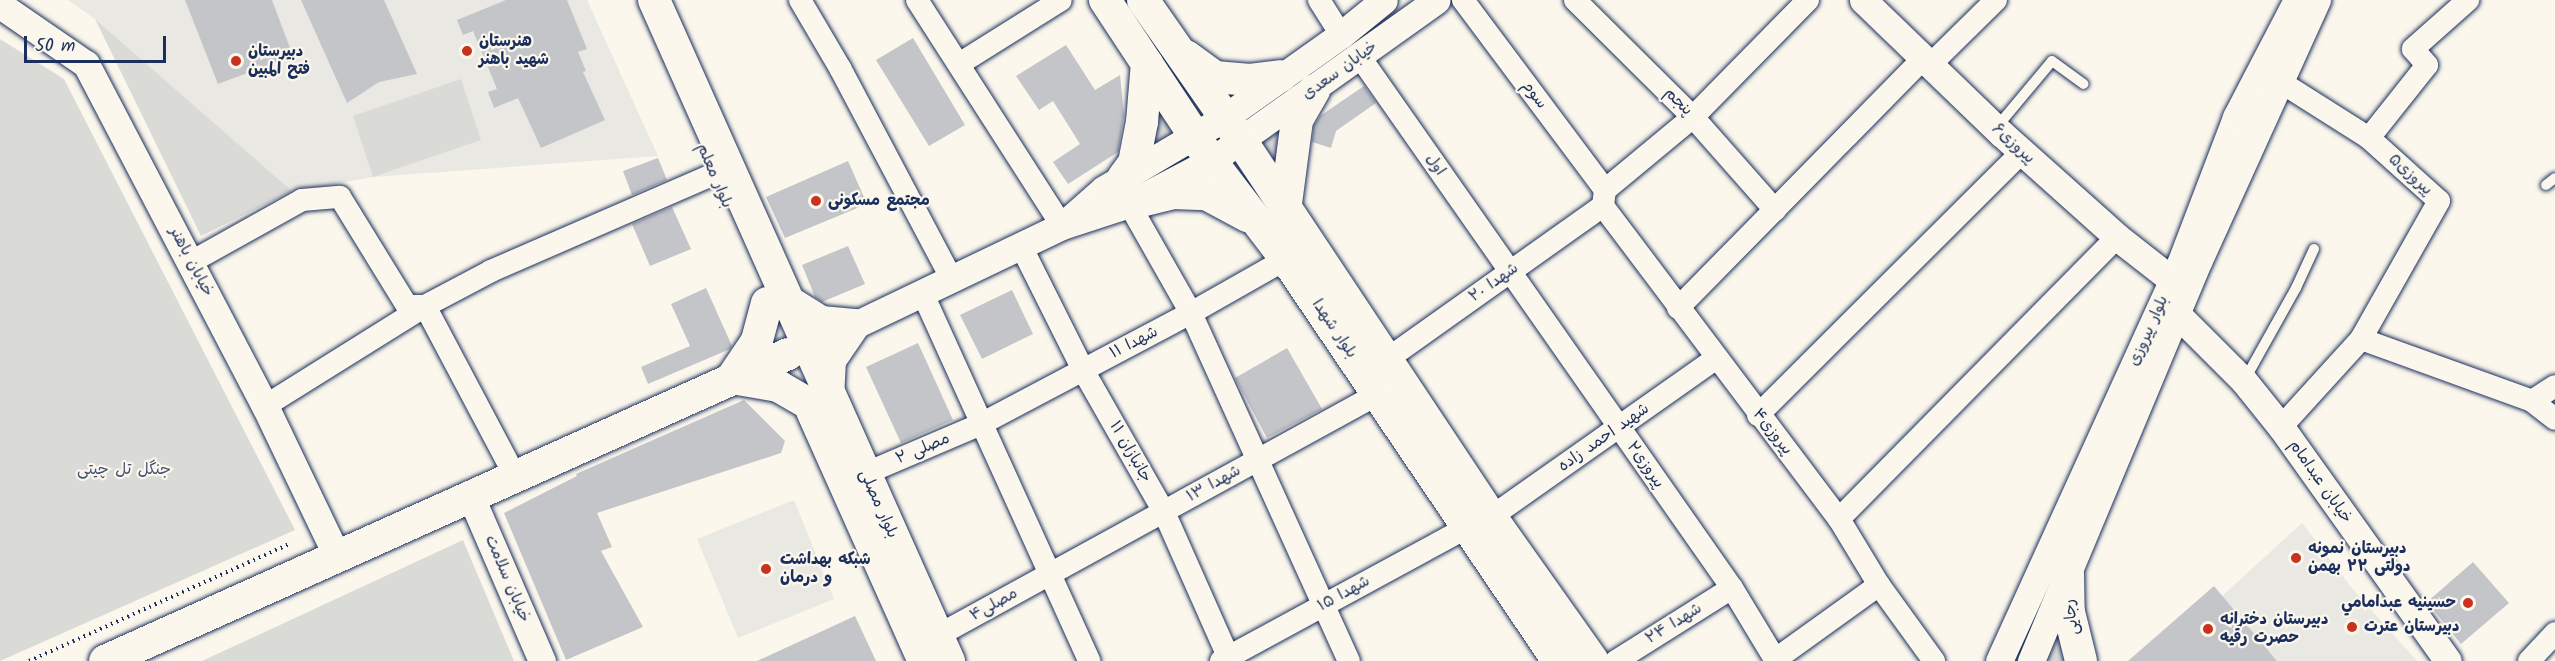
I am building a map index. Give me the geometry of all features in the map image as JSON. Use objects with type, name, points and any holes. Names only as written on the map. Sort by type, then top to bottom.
[{"type":"main road","name":"بلوار معلم","points":[[634,0],[714,174],[777,301]]},
{"type":"main road","name":"بلوار معلم","points":[[654,0],[797,351]]},
{"type":"main road","name":"بلوار شهدا","points":[[1105,0],[1203,149],[1272,217],[1386,360],[1557,660]]},
{"type":"main road","name":"بلوار شهدا","points":[[1143,0],[1233,130],[1272,217],[1286,259],[1378,394],[1593,661]]},
{"type":"main road","points":[[1177,50],[1215,77],[1250,80],[1281,76]]},
{"type":"main road","points":[[1147,63],[1142,122],[1126,191],[1206,194],[1272,217],[1297,120],[1314,90]]},
{"type":"main road","points":[[777,301],[821,322],[854,325],[830,360],[818,398],[778,386],[732,378],[757,341],[777,301]]},
{"type":"main road","points":[[105,661],[732,378],[797,351]]},
{"type":"main road","name":"بلوار مصلی","points":[[797,351],[937,653]]},
{"type":"main road","name":"بلوار مصلی","points":[[818,398],[864,474],[937,653]]},
{"type":"main road","name":"رجایی","points":[[2068,573],[2069,612],[2081,661]]},
{"type":"street","points":[[800,0],[840,68],[951,278]]},
{"type":"street","points":[[917,0],[1062,226]]},
{"type":"street","points":[[959,64],[1061,0]]},
{"type":"street","points":[[1319,0],[1341,35]]},
{"type":"street","name":"خیابان سعدی","points":[[1233,130],[1281,76],[1341,35],[1384,0]]},
{"type":"street","name":"خیابان سعدی","points":[[797,351],[1062,226],[1104,189],[1126,191],[1233,130],[1314,90],[1437,0]]},
{"type":"street","name":"سوم","points":[[1463,0],[1604,198]]},
{"type":"street","name":"پنجم","points":[[1575,0],[1693,117],[1775,210]]},
{"type":"street","name":"شهدا ۲۰","points":[[1386,360],[1509,272],[1604,198],[1693,117],[1808,0]]},
{"type":"street","name":"پیروزی۶","points":[[1863,0],[1926,63],[2022,152],[2117,237],[2172,280]]},
{"type":"street","points":[[1678,308],[1926,63],[1996,0]]},
{"type":"street","name":"بلوار پیروزی","points":[[2031,661],[2178,315],[2247,122],[2297,0]]},
{"type":"street","name":"بلوار پیروزی","points":[[1999,661],[2172,280],[2247,122],[2279,81],[2317,0]]},
{"type":"street","points":[[2369,138],[2427,65],[2413,49],[2468,0]]},
{"type":"street","name":"خیابان باهنر","points":[[0,5],[86,64],[265,406],[337,556]]},
{"type":"street","name":"اول","points":[[1360,57],[1509,272]]},
{"type":"street","name":"پیروزی۵","points":[[2279,81],[2369,138],[2439,201],[2361,339]]},
{"type":"street","points":[[1758,415],[2022,152]]},
{"type":"street","points":[[265,406],[425,306],[491,271],[714,174]]},
{"type":"street","points":[[1126,191],[1191,314],[1349,661]]},
{"type":"street","points":[[191,262],[302,200],[340,197],[407,306],[425,306]]},
{"type":"street","name":"پیروزی۴","points":[[1604,198],[1678,308],[1839,519],[1880,585],[1934,661]]},
{"type":"street","points":[[1839,519],[2117,237]]},
{"type":"street","name":"جانبازان ۱۱","points":[[1021,246],[1083,369],[1164,512],[1227,660]]},
{"type":"street","name":"شهدا ۱۱","points":[[981,424],[1191,314],[1286,259]]},
{"type":"street","name":"پیروزی۲","points":[[1509,272],[1732,588],[1776,660]]},
{"type":"street","points":[[922,292],[1089,661]]},
{"type":"street","points":[[425,306],[515,476]]},
{"type":"street","name":"خیابان عبدامام","points":[[2178,315],[2244,381],[2281,427],[2448,661]]},
{"type":"street","points":[[2281,427],[2361,339],[2532,401],[2555,419]]},
{"type":"street","name":"شهید احمد زاده","points":[[1479,522],[1619,428],[1716,358]]},
{"type":"street","points":[[2532,401],[2555,386]]},
{"type":"street","name":"شهدا ۱۳","points":[[1050,573],[1378,394]]},
{"type":"street","name":"مصلی ۲","points":[[864,474],[981,424]]},
{"type":"street","name":"خیابان سلامت","points":[[471,497],[542,661]]},
{"type":"street","name":"شهدا ۱۵","points":[[1227,660],[1323,605],[1479,522]]},
{"type":"street","name":"مصلی۴","points":[[937,653],[1050,573]]},
{"type":"street","points":[[1776,660],[1880,585]]},
{"type":"street","name":"شهدا ۲۴","points":[[1616,661],[1732,588]]},
{"type":"street","points":[[2529,661],[2555,633]]},
{"type":"lane","points":[[1996,128],[2052,61],[2084,84]]},
{"type":"lane","points":[[2244,381],[2296,288],[2314,249]]},
{"type":"path","points":[[29,661],[291,543]]},
{"type":"shaded area","name":"هنرستان شهید باهنر","points":[[68,0],[587,0],[658,156],[373,177],[292,191],[95,19]]},
{"type":"shaded area","name":"شبکه بهداشت و درمان","points":[[794,500],[834,599],[738,638],[697,539]]},
{"type":"shaded area","name":"دبیرستان نمونه دولتی ۲۲ بهمن","points":[[2302,523],[2356,593],[2417,661],[2277,661],[2222,596]]},
{"type":"green space","points":[[95,19],[292,191],[201,236]]},
{"type":"green space","name":"جنگل تل چیتی","points":[[0,39],[64,79],[295,530],[0,661]]},
{"type":"green space","points":[[461,79],[481,140],[373,177],[353,116]]},
{"type":"green space","points":[[1154,103],[1184,142],[1155,157],[1155,118]]},
{"type":"green space","points":[[1279,130],[1275,172],[1252,146]]},
{"type":"green space","points":[[463,540],[514,661],[202,661]]},
{"type":"green space","points":[[2057,626],[2071,661],[2043,661]]},
{"type":"building","points":[[185,0],[272,0],[293,56],[218,84]]},
{"type":"building","points":[[301,0],[384,0],[417,74],[379,82],[347,103]]},
{"type":"building","points":[[506,0],[567,0],[587,49],[578,52],[586,71],[583,72],[605,120],[541,148],[518,98],[494,108],[488,92],[497,89],[473,31],[463,35],[457,20]]},
{"type":"building","points":[[913,38],[965,125],[929,146],[876,60]]},
{"type":"building","points":[[1066,45],[1095,90],[1120,75],[1124,115],[1118,152],[1068,184],[1053,162],[1080,144],[1053,101],[1039,110],[1016,76]]},
{"type":"building","points":[[1364,86],[1376,103],[1336,131],[1331,148],[1312,142],[1314,126],[1320,116]]},
{"type":"building","points":[[658,158],[667,180],[632,195],[623,171]]},
{"type":"building","name":"مجتمع مسکونی","points":[[848,161],[867,204],[785,238],[766,197]]},
{"type":"building","points":[[672,207],[691,249],[650,266],[632,224]]},
{"type":"building","points":[[848,246],[865,284],[822,302],[815,297],[802,265]]},
{"type":"building","points":[[706,288],[732,346],[730,349],[648,384],[641,367],[690,346],[671,304]]},
{"type":"building","points":[[1012,290],[1033,334],[982,359],[960,315]]},
{"type":"building","points":[[918,343],[953,420],[901,443],[866,367]]},
{"type":"building","points":[[1287,348],[1322,409],[1267,438],[1235,378]]},
{"type":"building","points":[[744,400],[785,441],[781,453],[597,513],[612,547],[601,551],[643,627],[566,660],[504,513],[577,476],[576,474]]},
{"type":"building","name":"حسينيه عبدامامي","points":[[2473,562],[2509,603],[2461,644],[2427,602]]},
{"type":"building","name":"دبیرستان دخترانه حصرت رقیه","points":[[2214,586],[2277,661],[2128,661]]},
{"type":"building","points":[[855,616],[876,661],[757,661]]},
{"type":"place","name":"هنرستان شهید باهنر","points":[[467,51]]},
{"type":"place","name":"دبیرستان فتح المبین","points":[[236,61]]},
{"type":"place","name":"مجتمع مسکونی","points":[[816,201]]},
{"type":"place","name":"دبیرستان نمونه دولتی ۲۲ بهمن","points":[[2296,558]]},
{"type":"place","name":"شبکه بهداشت و درمان","points":[[766,569]]},
{"type":"place","name":"حسينيه عبدامامي","points":[[2468,603]]},
{"type":"place","name":"دبیرستان عترت","points":[[2352,627]]},
{"type":"place","name":"دبیرستان دخترانه حصرت رقیه","points":[[2208,629]]}]
